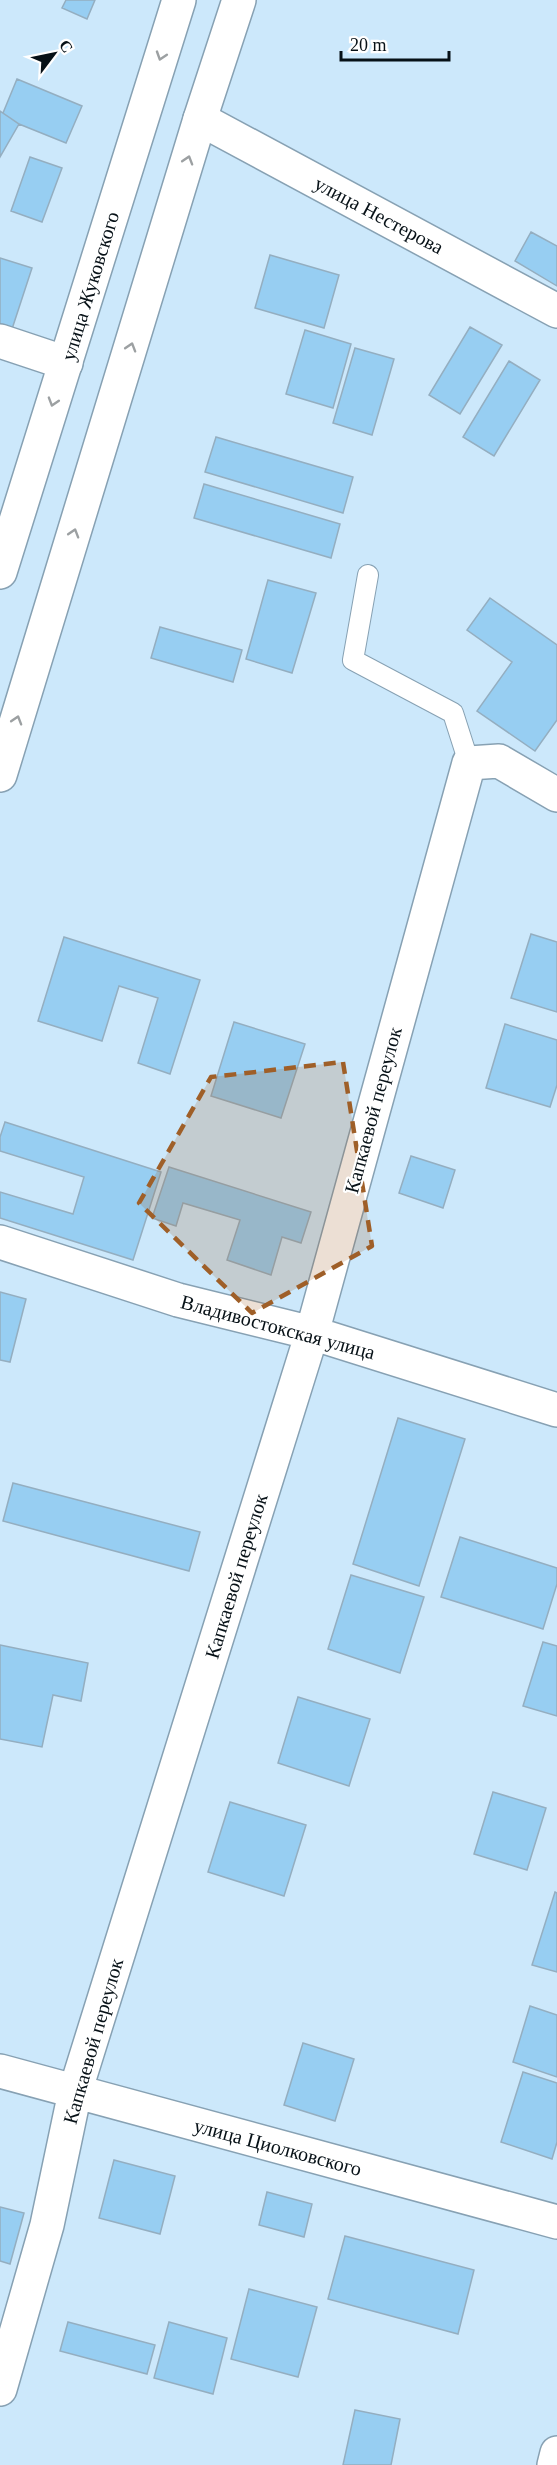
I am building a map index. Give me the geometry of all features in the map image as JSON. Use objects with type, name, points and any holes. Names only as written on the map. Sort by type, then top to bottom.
[{"type":"street","name":"улица Жуковского","points":[[0,572],[179,0]]},
{"type":"street","points":[[0,776],[200,119],[239,0]]},
{"type":"street","name":"улица Нестерова","points":[[200,119],[557,311]]},
{"type":"street","points":[[0,341],[66,363]]},
{"type":"street","points":[[469,763],[499,761],[557,795]]},
{"type":"street","name":"Капкаевой переулок","points":[[0,2389],[47,2225],[75,2092],[312,1333],[469,763]]},
{"type":"street","name":"Владивостокская улица","points":[[0,1242],[178,1300],[312,1333],[557,1410]]},
{"type":"street","name":"улица Циолковского","points":[[0,2071],[557,2222]]},
{"type":"street","points":[[554,2465],[557,2453]]},
{"type":"lane","points":[[368,575],[353,660],[453,713],[469,763]]},
{"type":"highlighted area","points":[[343,1062],[372,1246],[252,1313],[139,1203],[211,1077]]},
{"type":"building","points":[[66,0],[95,0],[87,19],[62,8]]},
{"type":"building","points":[[17,79],[82,106],[66,143],[19,124],[3,113]]},
{"type":"building","points":[[0,111],[19,124],[0,157]]},
{"type":"building","points":[[30,157],[62,168],[42,222],[11,211]]},
{"type":"building","points":[[531,232],[557,246],[557,286],[515,261]]},
{"type":"building","points":[[270,255],[339,275],[324,328],[255,308]]},
{"type":"building","points":[[0,258],[32,268],[12,329],[0,326]]},
{"type":"building","points":[[470,327],[502,345],[460,414],[429,395]]},
{"type":"building","points":[[305,330],[351,344],[333,408],[286,394]]},
{"type":"building","points":[[355,348],[394,359],[372,435],[333,423]]},
{"type":"building","points":[[509,361],[540,380],[494,456],[463,437]]},
{"type":"building","points":[[216,437],[353,477],[343,513],[205,472]]},
{"type":"building","points":[[204,484],[340,524],[331,558],[194,518]]},
{"type":"building","points":[[268,580],[316,593],[292,673],[246,659]]},
{"type":"building","points":[[490,598],[557,645],[557,720],[535,751],[477,711],[512,662],[467,630]]},
{"type":"building","points":[[160,627],[242,650],[233,682],[151,658]]},
{"type":"building","points":[[531,934],[557,942],[557,1012],[511,998]]},
{"type":"building","points":[[64,937],[200,980],[170,1074],[138,1063],[158,998],[119,986],[102,1041],[38,1021]]},
{"type":"building","points":[[234,1022],[305,1044],[281,1118],[211,1096]]},
{"type":"building","points":[[505,1024],[557,1040],[557,1085],[550,1107],[486,1088]]},
{"type":"building","points":[[5,1122],[161,1172],[133,1260],[0,1218],[0,1192],[73,1214],[84,1177],[0,1151],[0,1137]]},
{"type":"building","points":[[411,1156],[455,1170],[443,1208],[399,1193]]},
{"type":"building","points":[[169,1167],[311,1212],[301,1243],[282,1237],[271,1275],[227,1260],[240,1220],[183,1203],[176,1226],[152,1218]]},
{"type":"building","points":[[0,1292],[26,1299],[10,1362],[0,1360]]},
{"type":"building","points":[[398,1418],[465,1439],[419,1586],[353,1564]]},
{"type":"building","points":[[13,1483],[200,1532],[189,1571],[3,1521]]},
{"type":"building","points":[[460,1537],[557,1568],[557,1584],[543,1629],[441,1597]]},
{"type":"building","points":[[351,1575],[424,1597],[400,1673],[328,1649]]},
{"type":"building","points":[[543,1642],[557,1646],[557,1716],[523,1706]]},
{"type":"building","points":[[0,1645],[88,1663],[81,1701],[53,1695],[42,1747],[0,1739]]},
{"type":"building","points":[[298,1697],[370,1719],[349,1786],[278,1763]]},
{"type":"building","points":[[493,1792],[546,1808],[527,1870],[474,1854]]},
{"type":"building","points":[[230,1802],[306,1825],[284,1896],[208,1872]]},
{"type":"building","points":[[555,1892],[557,1893],[557,1972],[532,1965]]},
{"type":"building","points":[[530,2006],[557,2015],[557,2077],[513,2062]]},
{"type":"building","points":[[303,2043],[354,2059],[335,2121],[284,2105]]},
{"type":"building","points":[[523,2072],[557,2083],[557,2142],[552,2159],[501,2142]]},
{"type":"building","points":[[114,2160],[175,2176],[160,2234],[99,2218]]},
{"type":"building","points":[[267,2192],[312,2204],[304,2237],[259,2225]]},
{"type":"building","points":[[0,2207],[24,2213],[10,2264],[0,2261]]},
{"type":"building","points":[[345,2236],[474,2270],[458,2334],[328,2299]]},
{"type":"building","points":[[249,2289],[317,2307],[298,2377],[231,2359]]},
{"type":"building","points":[[68,2322],[155,2345],[147,2374],[60,2351]]},
{"type":"building","points":[[169,2322],[227,2338],[213,2394],[154,2378]]},
{"type":"building","points":[[355,2410],[400,2419],[391,2465],[343,2465]]}]
